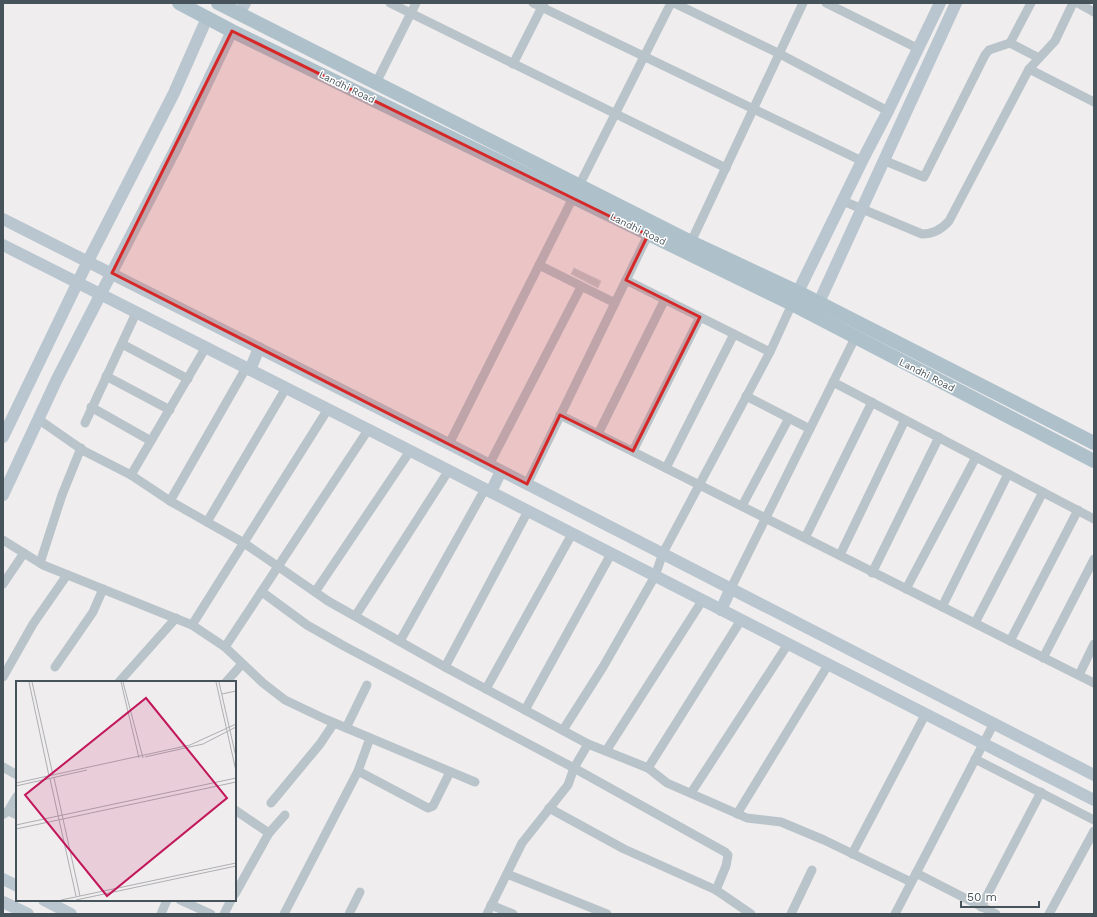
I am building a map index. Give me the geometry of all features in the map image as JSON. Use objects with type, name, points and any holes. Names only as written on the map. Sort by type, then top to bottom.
[{"type":"main road","name":"Landhi Road","points":[[179,3],[232,31],[576,191],[691,242],[816,309],[1094,443]]},
{"type":"main road","name":"Landhi Road","points":[[218,3],[242,8],[376,83],[576,191],[648,235],[795,298]]},
{"type":"main road","name":"Landhi Road","points":[[816,309],[855,338],[1094,461]]},
{"type":"street","points":[[390,3],[726,168]]},
{"type":"street","points":[[376,83],[416,3]]},
{"type":"street","points":[[533,3],[543,5],[754,110],[862,161]]},
{"type":"street","points":[[449,444],[672,3],[778,53],[888,112]]},
{"type":"street","points":[[691,242],[754,110],[778,53],[804,3]]},
{"type":"street","points":[[826,3],[917,48]]},
{"type":"street","points":[[563,730],[603,667],[655,576],[663,553],[770,352],[940,3]]},
{"type":"street","points":[[816,309],[956,3]]},
{"type":"street","points":[[883,160],[924,177],[985,55],[989,50],[1010,43],[1031,3]]},
{"type":"street","points":[[843,201],[922,234],[930,234],[943,228],[949,221],[1028,69],[1055,40],[1073,3]]},
{"type":"street","points":[[1078,3],[1094,12]]},
{"type":"street","points":[[513,64],[543,5]]},
{"type":"street","points":[[3,437],[88,261],[174,93],[208,18]]},
{"type":"street","points":[[3,495],[38,419],[177,146],[232,31]]},
{"type":"street","points":[[1010,43],[1039,58]]},
{"type":"street","points":[[1028,69],[1094,102]]},
{"type":"street","points":[[3,219],[663,553],[1094,775]]},
{"type":"street","points":[[527,484],[648,235]]},
{"type":"street","points":[[3,245],[449,470],[528,512],[1094,800]]},
{"type":"street","points":[[539,265],[615,303]]},
{"type":"street","points":[[626,280],[770,352]]},
{"type":"street","points":[[489,465],[581,287]]},
{"type":"street","points":[[598,434],[665,299]]},
{"type":"street","points":[[85,423],[91,407],[136,312]]},
{"type":"street","points":[[633,452],[700,317]]},
{"type":"street","points":[[666,468],[734,334]]},
{"type":"street","points":[[721,610],[764,518],[855,338]]},
{"type":"street","points":[[122,344],[188,379]]},
{"type":"street","points":[[131,475],[206,347]]},
{"type":"street","points":[[170,501],[259,348]]},
{"type":"street","points":[[106,376],[170,410]]},
{"type":"street","points":[[833,382],[1094,519]]},
{"type":"street","points":[[207,522],[286,388]]},
{"type":"street","points":[[746,396],[810,429]]},
{"type":"street","points":[[805,538],[872,402]]},
{"type":"street","points":[[91,407],[151,441]]},
{"type":"street","points":[[192,625],[328,409]]},
{"type":"street","points":[[560,415],[700,484],[764,518],[840,555],[872,573],[1094,683]]},
{"type":"street","points":[[742,506],[789,418]]},
{"type":"street","points":[[38,419],[81,448],[131,475],[170,501],[244,543],[328,601],[356,615],[445,667],[588,744],[648,768],[667,783],[737,814],[747,818],[781,822],[911,882]]},
{"type":"street","points":[[840,555],[905,420]]},
{"type":"street","points":[[225,647],[368,430]]},
{"type":"street","points":[[872,573],[939,438]]},
{"type":"street","points":[[40,563],[62,495],[81,448]]},
{"type":"street","points":[[315,592],[410,451]]},
{"type":"street","points":[[906,589],[976,457]]},
{"type":"street","points":[[356,615],[449,470]]},
{"type":"street","points":[[400,641],[501,471]]},
{"type":"street","points":[[942,607],[1008,474]]},
{"type":"street","points":[[975,624],[1043,492]]},
{"type":"street","points":[[1010,641],[1078,510]]},
{"type":"street","points":[[445,667],[528,512]]},
{"type":"street","points":[[486,689],[572,534]]},
{"type":"street","points":[[3,540],[40,563],[192,625],[225,647],[263,683],[285,700],[334,723],[475,782]]},
{"type":"street","points":[[3,584],[24,553]]},
{"type":"street","points":[[525,710],[611,554]]},
{"type":"street","points":[[1043,658],[1094,558]]},
{"type":"street","points":[[3,677],[33,624],[67,575]]},
{"type":"street","points":[[55,667],[93,612],[103,589]]},
{"type":"street","points":[[262,592],[307,625],[344,646],[574,768],[726,852],[728,855],[726,866],[716,890]]},
{"type":"street","points":[[606,751],[702,601]]},
{"type":"street","points":[[120,681],[176,618]]},
{"type":"street","points":[[648,768],[741,620]]},
{"type":"street","points":[[691,793],[788,644]]},
{"type":"street","points":[[1079,675],[1094,644]]},
{"type":"street","points":[[227,681],[242,664]]},
{"type":"street","points":[[737,814],[828,665]]},
{"type":"street","points":[[346,728],[367,685]]},
{"type":"street","points":[[852,854],[925,715]]},
{"type":"street","points":[[271,803],[320,744],[334,723]]},
{"type":"street","points":[[895,914],[994,723]]},
{"type":"street","points":[[284,914],[358,771],[370,738]]},
{"type":"street","points":[[487,914],[522,843],[568,785],[574,768],[588,744]]},
{"type":"street","points":[[975,759],[1094,820]]},
{"type":"street","points":[[3,767],[16,774]]},
{"type":"street","points":[[358,771],[428,808],[433,806],[450,772]]},
{"type":"street","points":[[981,907],[1040,792]]},
{"type":"street","points":[[16,797],[5,813],[16,815]]},
{"type":"street","points":[[549,808],[624,849],[716,890],[751,914]]},
{"type":"street","points":[[236,811],[269,833]]},
{"type":"street","points":[[236,892],[269,833],[285,815]]},
{"type":"street","points":[[1049,914],[1094,831]]},
{"type":"street","points":[[791,914],[812,870]]},
{"type":"street","points":[[916,873],[996,914]]},
{"type":"street","points":[[506,874],[607,914]]},
{"type":"street","points":[[3,879],[16,886]]},
{"type":"street","points":[[349,914],[360,892]]},
{"type":"street","points":[[46,901],[71,914]]},
{"type":"street","points":[[161,914],[167,901]]},
{"type":"street","points":[[182,901],[211,914]]},
{"type":"street","points":[[224,914],[230,901]]},
{"type":"street","points":[[3,902],[28,914]]},
{"type":"street","points":[[491,905],[513,914]]},
{"type":"highlighted area","points":[[232,31],[648,235],[626,280],[700,317],[633,451],[560,415],[527,484],[112,273]]},
{"type":"building","points":[[574,268],[601,281],[598,288],[571,274]]}]
